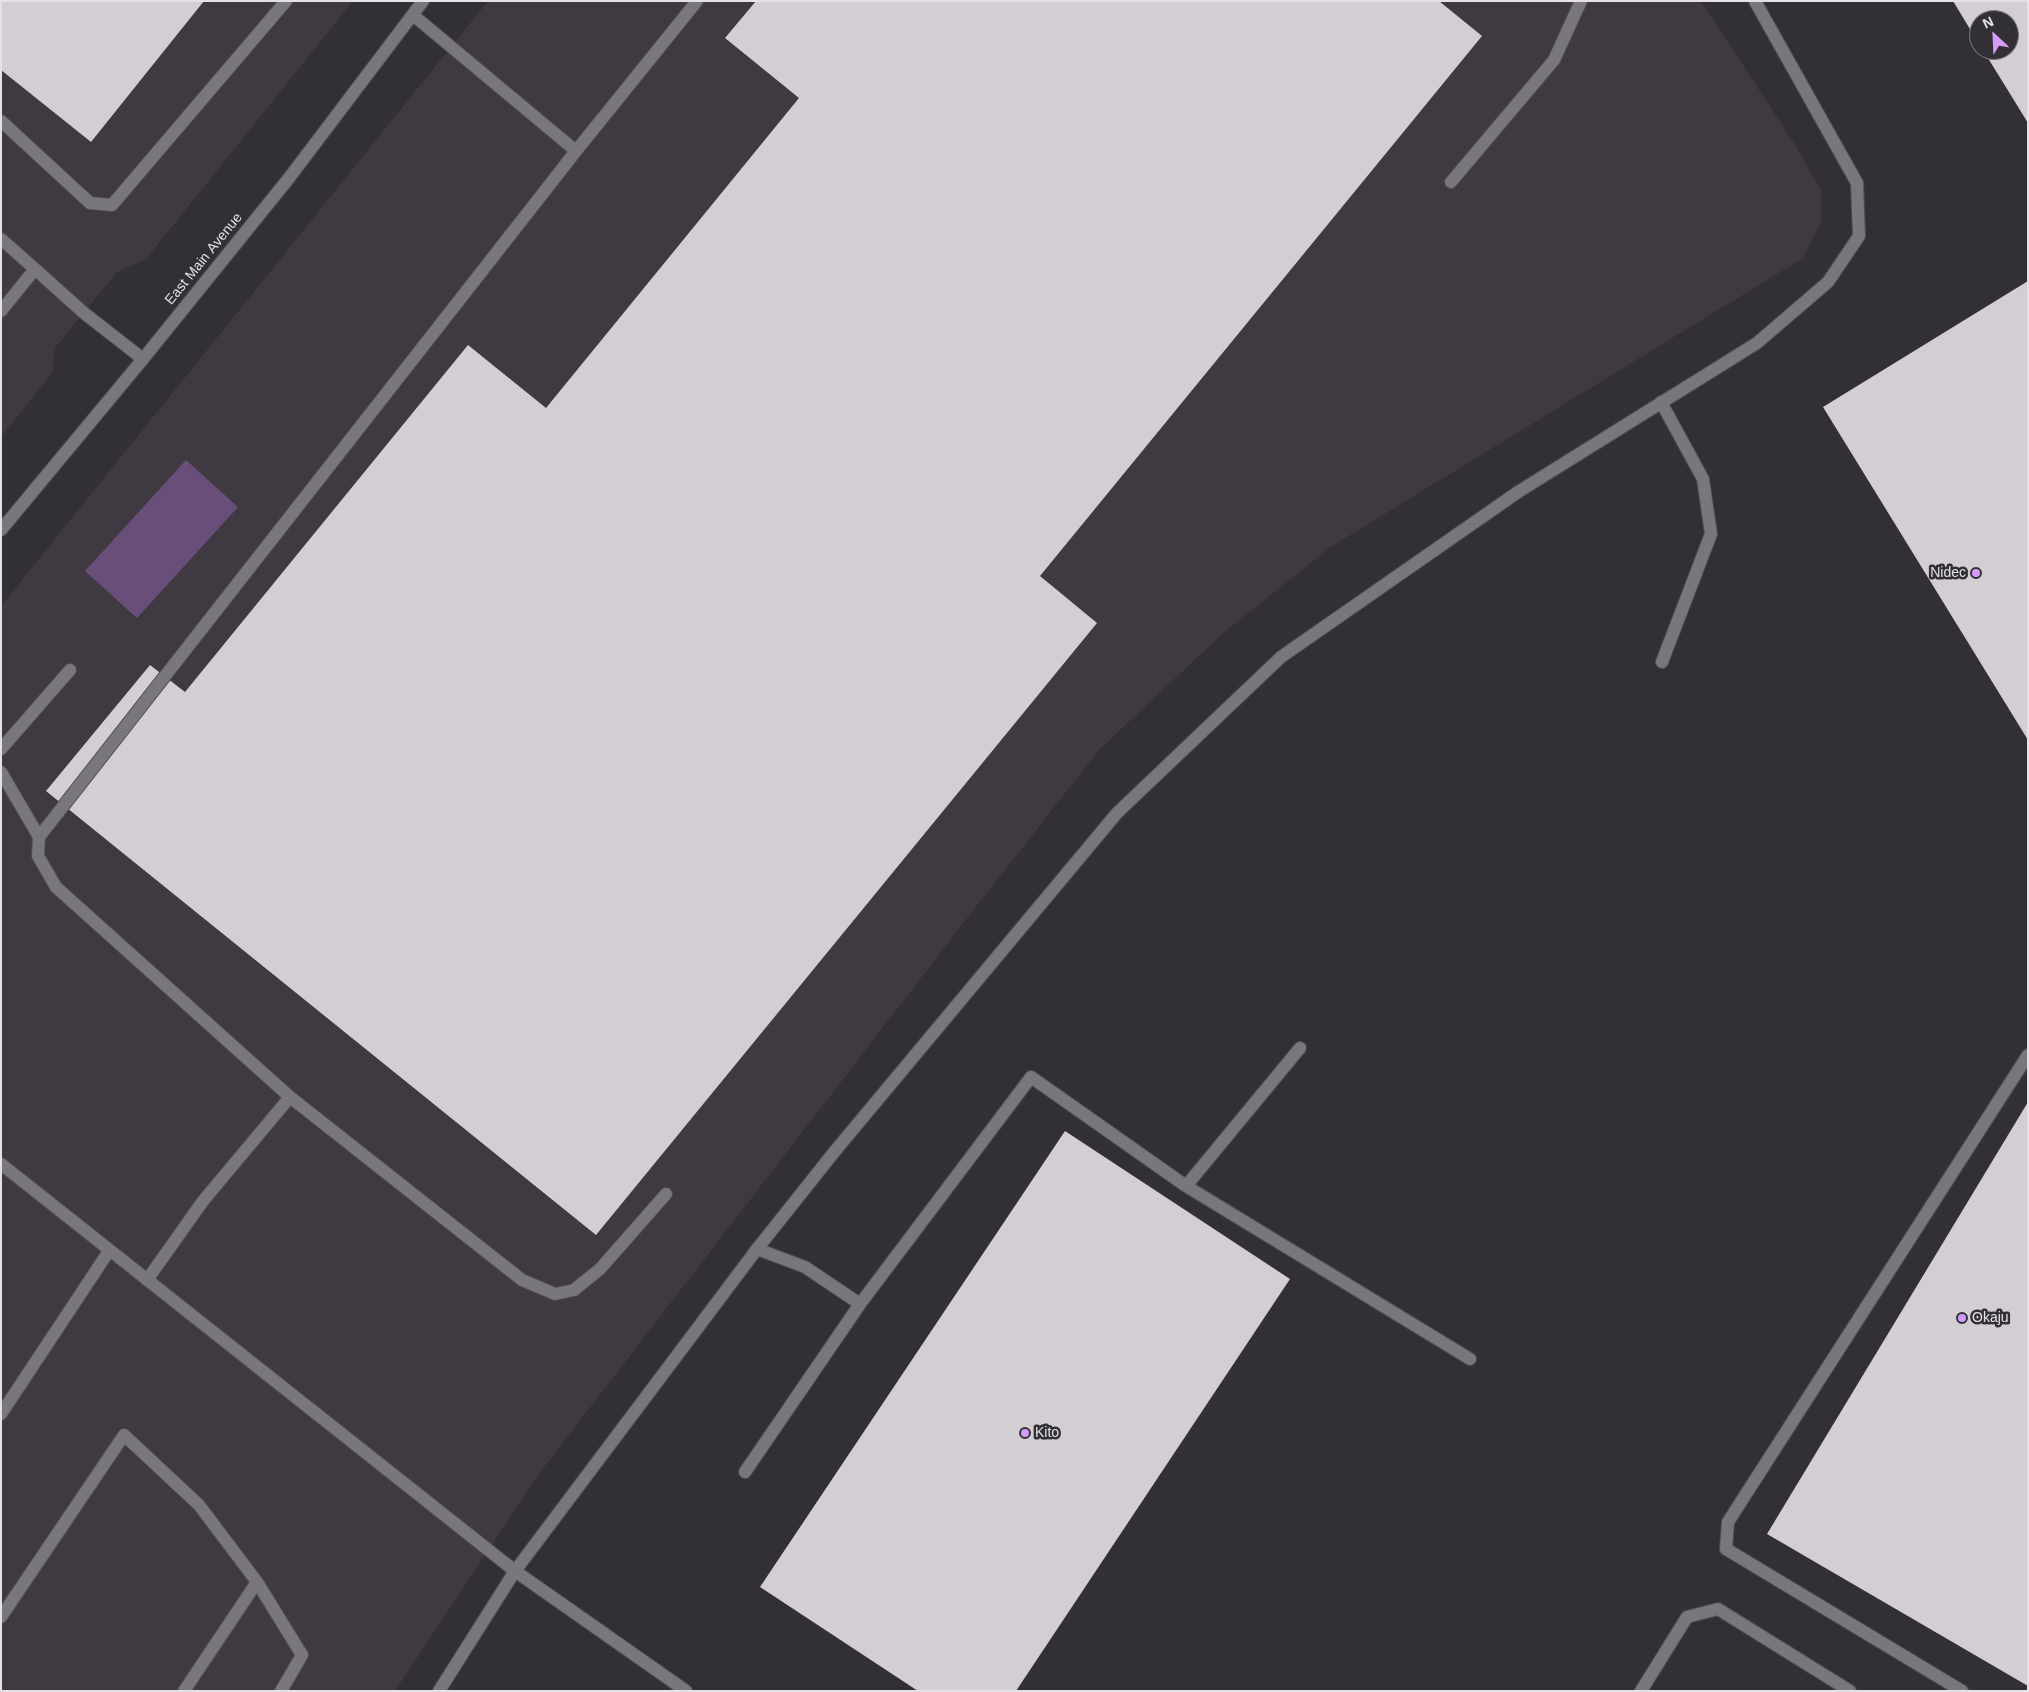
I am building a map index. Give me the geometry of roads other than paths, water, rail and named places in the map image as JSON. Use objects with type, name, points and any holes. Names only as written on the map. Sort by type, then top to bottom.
[{"type":"street","points":[[1,121],[90,203],[112,205],[286,1]]},
{"type":"street","name":"East Main Avenue","points":[[1,530],[143,359],[289,178],[423,1]]},
{"type":"street","points":[[38,838],[576,151],[697,1]]},
{"type":"street","points":[[1451,182],[1554,60],[1581,1]]},
{"type":"street","points":[[439,1691],[515,1571],[757,1249],[834,1151],[1117,813],[1281,657],[1518,492],[1757,343],[1828,282],[1859,236],[1857,183],[1755,1]]},
{"type":"street","points":[[413,15],[576,151]]},
{"type":"street","points":[[1,239],[84,313],[143,359]]},
{"type":"street","points":[[1,311],[35,269]]},
{"type":"street","points":[[1662,402],[1703,479],[1712,534],[1662,662]]},
{"type":"street","points":[[1,749],[70,670]]},
{"type":"street","points":[[1,772],[38,838],[38,856],[56,887],[290,1098],[522,1280],[555,1294],[574,1290],[600,1269],[666,1194]]},
{"type":"street","points":[[1186,1186],[1300,1048]]},
{"type":"street","points":[[1962,1691],[1726,1549],[1728,1522],[2028,1055]]},
{"type":"street","points":[[745,1472],[860,1304],[1031,1078],[1186,1186],[1470,1358]]},
{"type":"street","points":[[147,1280],[203,1201],[290,1098]]},
{"type":"street","points":[[1,1164],[515,1571],[686,1691]]},
{"type":"street","points":[[757,1249],[805,1267],[860,1304]]},
{"type":"street","points":[[1,1414],[109,1250]]},
{"type":"street","points":[[1,1617],[124,1435],[199,1505],[257,1582],[302,1655],[281,1691]]},
{"type":"street","points":[[184,1691],[257,1582]]},
{"type":"street","points":[[1641,1691],[1687,1617],[1718,1609],[1850,1691]]},
{"type":"place","name":"Nidec","points":[[1976,573]]},
{"type":"place","name":"Okaju","points":[[1962,1318]]},
{"type":"place","name":"Kito","points":[[1025,1433]]}]
